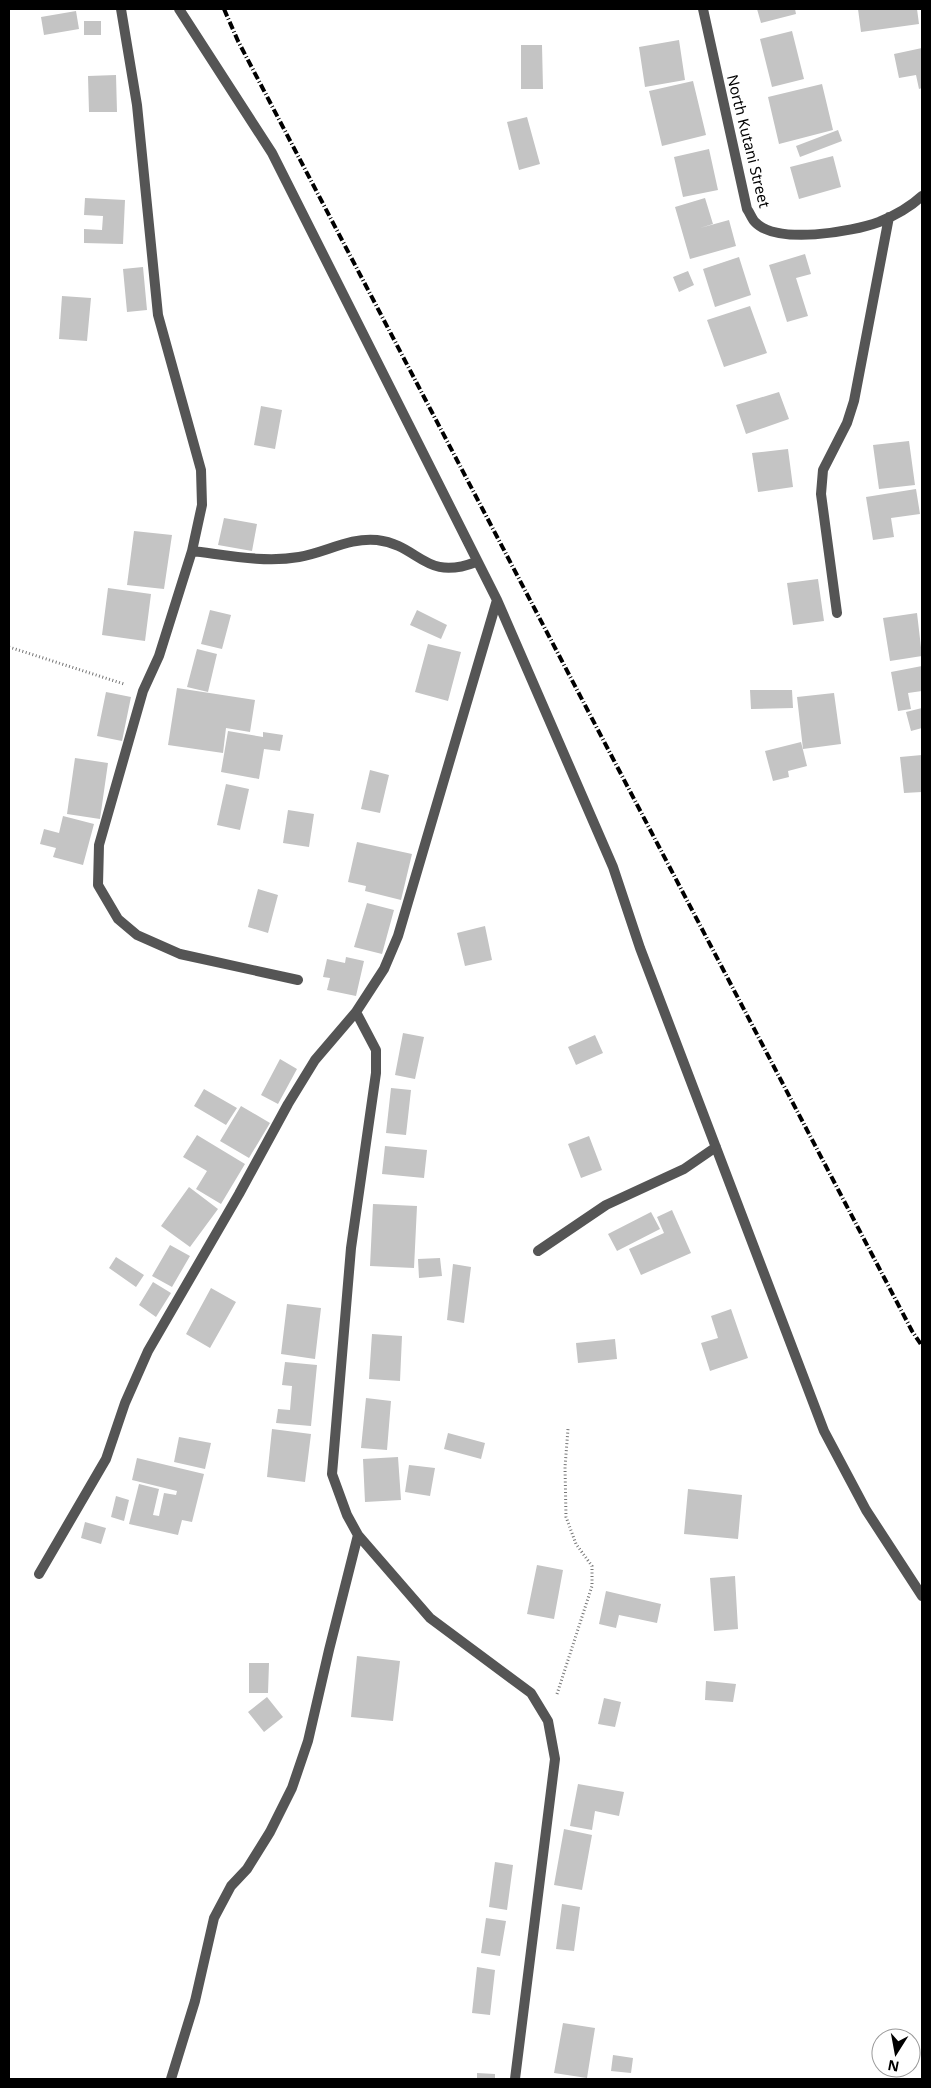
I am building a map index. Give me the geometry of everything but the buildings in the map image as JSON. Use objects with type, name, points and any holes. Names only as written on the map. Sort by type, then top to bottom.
[{"type":"street","points":[[121,9],[137,105],[158,315],[201,470],[202,505],[192,551],[159,656],[143,691],[99,845],[98,885],[118,919],[137,935],[180,954],[298,980]]},
{"type":"street","points":[[179,9],[272,153],[351,314],[420,443],[476,562],[497,600],[613,867],[640,948],[824,1431],[866,1510],[922,1596]]},
{"type":"street","name":"North Kutani Street","points":[[703,9],[747,209],[756,223],[772,231],[790,235],[810,236],[878,222],[914,204],[922,196]]},
{"type":"street","points":[[837,613],[821,494],[823,470],[847,423],[854,401],[889,216]]},
{"type":"street","points":[[192,551],[264,558],[298,557],[362,539],[398,546],[441,569],[460,568],[476,562]]},
{"type":"street","points":[[39,1574],[106,1459],[126,1403],[148,1351],[315,1060],[356,1012],[384,969],[398,936],[497,600]]},
{"type":"street","points":[[356,1012],[376,1050],[376,1073],[351,1248],[332,1474],[346,1516],[358,1535],[430,1618],[531,1693],[548,1721],[555,1759],[515,2079]]},
{"type":"street","points":[[538,1251],[606,1205],[684,1170],[716,1147]]},
{"type":"street","points":[[170,2079],[195,2001],[214,1918],[231,1886],[247,1869],[270,1832],[292,1788],[308,1741],[358,1535]]},
{"type":"path","points":[[9,647],[143,691]]},
{"type":"path","points":[[548,1721],[592,1586],[592,1566],[576,1544],[566,1517],[565,1467],[568,1429]]},
{"type":"railway","points":[[224,9],[238,41],[912,1331],[922,1346]]}]
